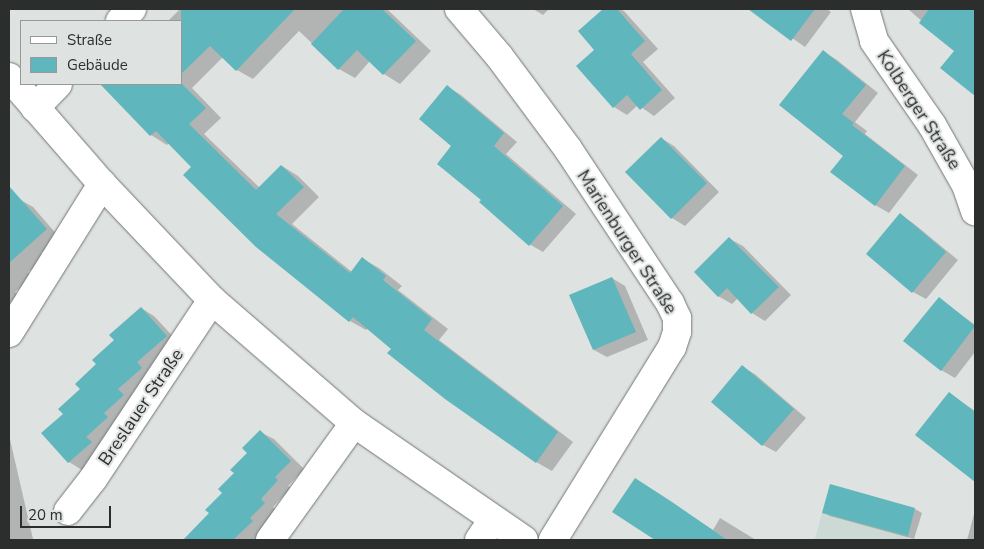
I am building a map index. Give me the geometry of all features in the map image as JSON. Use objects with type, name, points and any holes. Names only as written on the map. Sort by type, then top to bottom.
[{"type":"street","points":[[121,20],[132,9]]},
{"type":"street","name":"Marienburger Straße","points":[[459,9],[499,56],[568,149],[670,303],[677,318],[677,332],[672,348],[553,540]]},
{"type":"street","name":"Kolberger Straße","points":[[865,9],[874,41],[932,125],[966,185],[975,211]]},
{"type":"street","points":[[9,77],[102,184],[212,300],[354,423],[486,530],[524,540]]},
{"type":"street","points":[[35,108],[57,85]]},
{"type":"street","points":[[9,333],[102,184]]},
{"type":"street","name":"Breslauer Straße","points":[[68,512],[93,479],[212,300]]},
{"type":"street","points":[[270,540],[354,423]]},
{"type":"shaded area","points":[[822,513],[908,536],[909,540],[818,540],[815,539]]},
{"type":"building","points":[[181,9],[295,9],[236,71],[210,46],[182,73]]},
{"type":"building","points":[[344,9],[382,9],[416,41],[383,75],[357,50],[338,70],[311,44]]},
{"type":"building","points":[[603,9],[617,9],[645,41],[631,54],[662,90],[640,110],[627,95],[613,108],[576,66],[594,50],[578,31]]},
{"type":"building","points":[[748,9],[815,9],[791,41]]},
{"type":"building","points":[[929,9],[975,9],[975,96],[940,68],[954,51],[919,23]]},
{"type":"building","points":[[823,50],[866,85],[842,114],[854,123],[852,125],[905,166],[875,206],[830,172],[843,156],[779,105]]},
{"type":"building","points":[[182,84],[206,108],[189,124],[256,190],[281,165],[304,187],[276,214],[350,273],[362,257],[386,276],[383,280],[432,319],[424,330],[558,432],[536,463],[445,399],[387,353],[391,349],[353,317],[349,322],[256,247],[183,175],[191,167],[156,131],[150,136],[101,85]]},
{"type":"building","points":[[447,85],[504,133],[494,146],[563,206],[529,246],[479,202],[481,200],[437,164],[451,146],[419,119]]},
{"type":"building","points":[[661,137],[707,183],[671,219],[625,172]]},
{"type":"building","points":[[9,186],[47,229],[9,263]]},
{"type":"building","points":[[900,213],[946,252],[912,293],[866,254]]},
{"type":"building","points":[[729,237],[779,287],[751,314],[727,288],[718,297],[694,272]]},
{"type":"building","points":[[612,277],[636,332],[593,350],[569,295]]},
{"type":"building","points":[[939,297],[975,326],[941,371],[903,341]]},
{"type":"building","points":[[141,307],[167,336],[137,362],[142,368],[118,389],[124,395],[104,413],[108,417],[86,437],[92,442],[68,463],[41,433],[63,414],[58,409],[80,389],[75,384],[96,364],[92,360],[114,340],[109,335]]},
{"type":"building","points":[[742,365],[794,409],[762,446],[711,402]]},
{"type":"building","points":[[949,392],[975,412],[975,482],[915,435]]},
{"type":"building","points":[[260,430],[291,461],[275,477],[278,480],[261,499],[265,503],[250,518],[253,521],[233,540],[183,540],[209,513],[205,510],[222,493],[218,489],[234,473],[230,470],[247,453],[242,448]]},
{"type":"building","points":[[635,478],[727,540],[655,540],[612,512]]},
{"type":"building","points":[[830,484],[915,508],[908,536],[822,513]]}]
